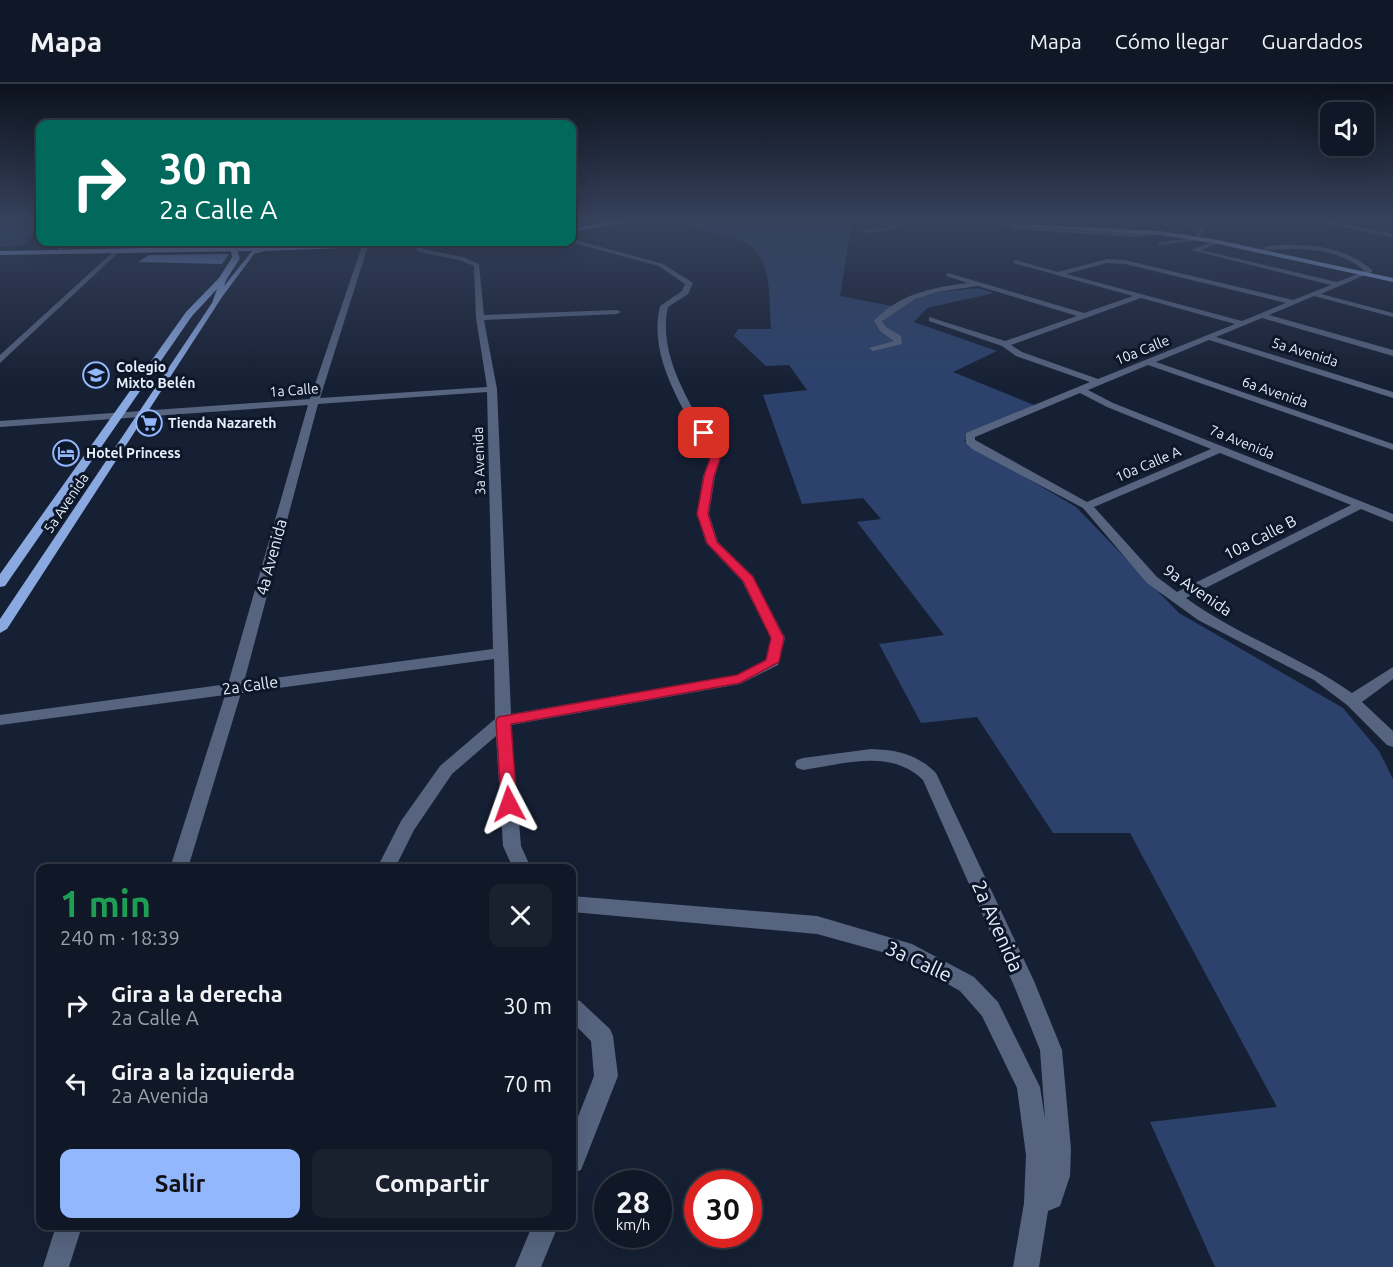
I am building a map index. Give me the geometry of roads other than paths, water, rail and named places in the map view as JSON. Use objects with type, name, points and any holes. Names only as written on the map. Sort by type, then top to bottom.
[{"type":"main road","name":"5a Avenida","points":[[0,583],[197,304],[220,276]]},
{"type":"main road","name":"5a Avenida","points":[[197,304],[225,276]]},
{"type":"main road","name":"5a Avenida","points":[[0,628],[235,276]]},
{"type":"main road","name":"5a Avenida","points":[[216,303],[221,281]]},
{"type":"street","points":[[0,360],[90,276]]},
{"type":"street","name":"4a Avenida","points":[[180,864],[235,687],[314,402],[355,276]]},
{"type":"street","name":"3a Avenida","points":[[478,276],[480,318],[492,389],[503,721]]},
{"type":"street","points":[[388,864],[408,826],[446,770],[503,721],[740,679],[773,662],[778,638],[748,579],[712,543],[703,514],[709,476],[715,459],[704,433],[671,374],[661,334],[664,306],[688,289],[689,283],[678,276]]},
{"type":"street","points":[[952,276],[1082,315]]},
{"type":"street","points":[[1065,276],[1242,323]]},
{"type":"street","points":[[1185,276],[1293,302]]},
{"type":"street","points":[[1295,276],[1329,285]]},
{"type":"street","name":"10a Calle","points":[[970,435],[1354,276]]},
{"type":"street","points":[[873,348],[898,342],[898,338],[883,329],[878,321],[905,299],[926,292],[979,284]]},
{"type":"street","points":[[1314,294],[1393,315]]},
{"type":"street","points":[[1005,344],[1140,296]]},
{"type":"street","points":[[480,318],[617,312]]},
{"type":"street","points":[[1261,315],[1393,353]]},
{"type":"street","points":[[932,320],[1005,344],[1019,354],[1098,382]]},
{"type":"street","name":"5a Avenida","points":[[1208,337],[1393,395]]},
{"type":"street","name":"6a Avenida","points":[[1148,362],[1393,447]]},
{"type":"street","name":"1a Calle","points":[[0,424],[84,416],[492,389]]},
{"type":"street","name":"7a Avenida","points":[[1081,390],[1110,405],[1393,518]]},
{"type":"street","name":"9a Avenida","points":[[970,435],[970,441],[976,447],[1087,506],[1152,580],[1176,598],[1203,616],[1319,676],[1352,701],[1393,741]]},
{"type":"street","name":"10a Calle A","points":[[1087,506],[1220,450]]},
{"type":"street","name":"10a Calle B","points":[[1176,598],[1360,505]]},
{"type":"street","name":"2a Calle","points":[[0,720],[501,653]]},
{"type":"street","points":[[1352,701],[1393,672]]},
{"type":"street","points":[[503,721],[512,846],[520,864]]},
{"type":"street","name":"2a Avenida","points":[[803,764],[883,755],[897,756],[922,768],[930,777],[1021,977],[1051,1050],[1059,1149],[1058,1176],[1051,1197],[1037,1203]]},
{"type":"street","name":"3a Calle","points":[[576,904],[817,926],[905,950],[968,984],[990,1009],[1028,1087],[1038,1155],[1037,1203],[1026,1267]]},
{"type":"street","points":[[576,1012],[602,1036],[606,1076],[576,1151]]},
{"type":"street","points":[[56,1267],[68,1230]]},
{"type":"street","points":[[528,1267],[543,1230]]},
{"type":"place","name":"Colegio Mixto Belén","points":[[96,375]]},
{"type":"place","name":"Tienda Nazareth","points":[[149,423]]},
{"type":"place","name":"Hotel Princess","points":[[66,453]]}]
